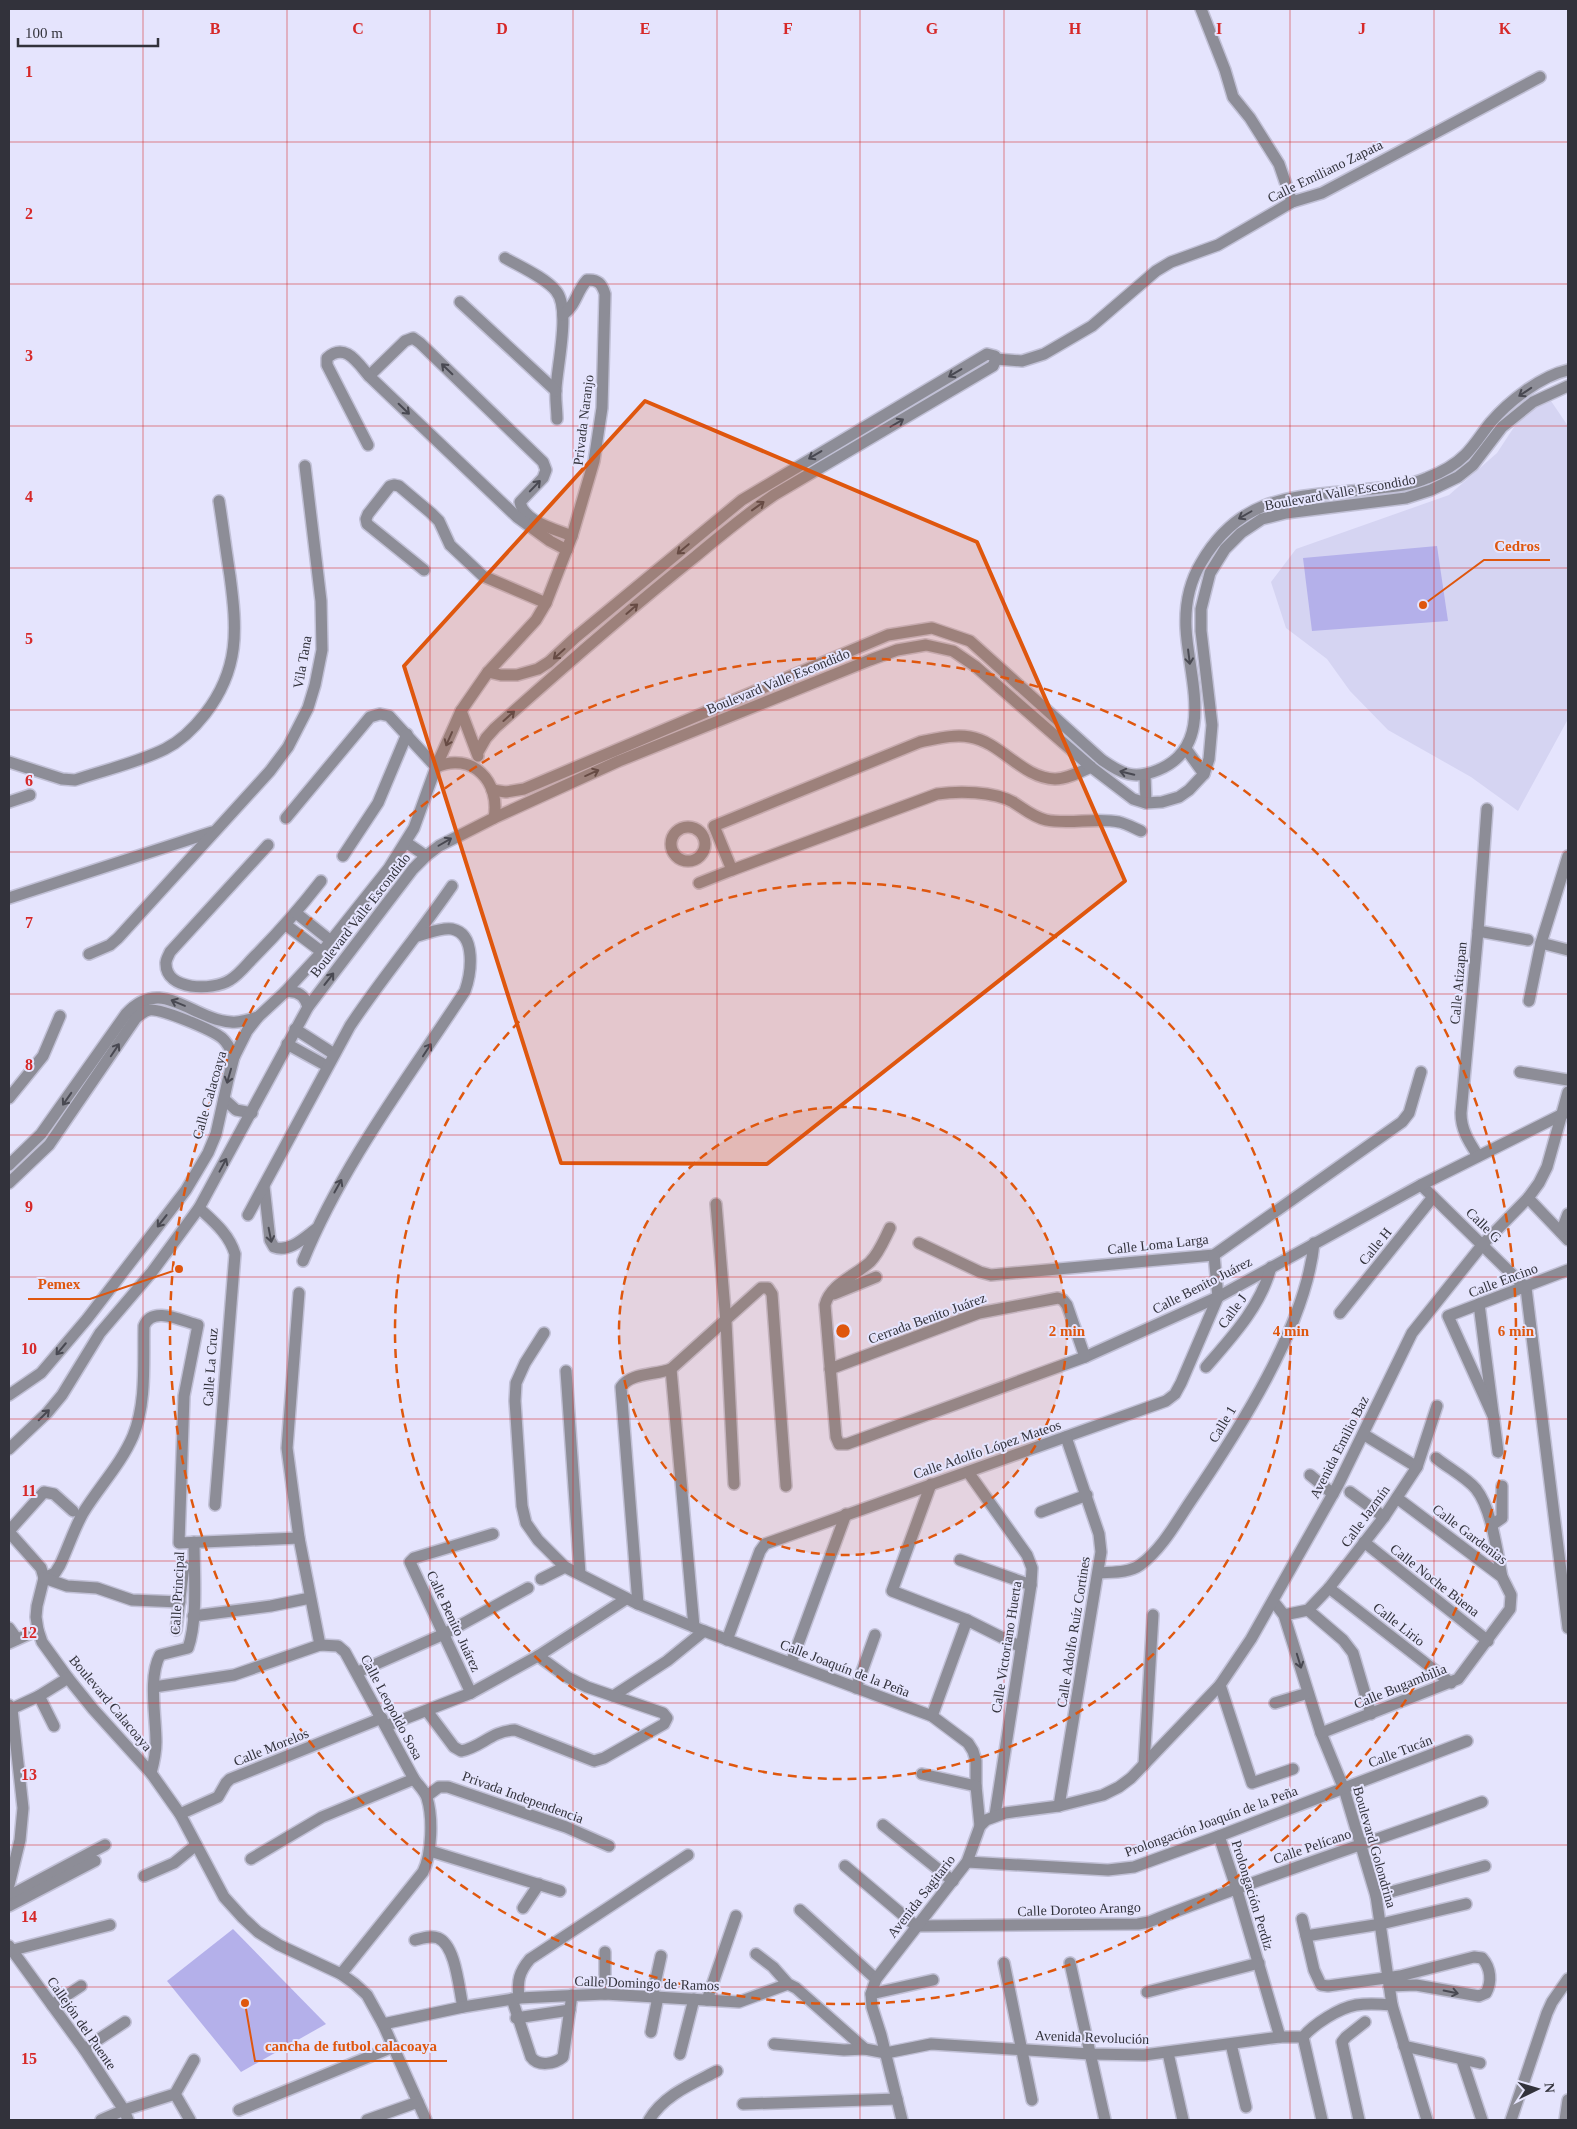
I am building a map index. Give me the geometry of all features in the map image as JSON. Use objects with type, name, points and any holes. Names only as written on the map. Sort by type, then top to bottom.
[{"type":"street","points":[[1201,9],[1225,70],[1233,97],[1250,118],[1279,164],[1292,202]]},
{"type":"street","name":"Calle Emiliano Zapata","points":[[576,637],[742,500],[987,354],[995,356],[996,359],[1030,360],[1064,343],[1092,326],[1156,271],[1171,262],[1218,245],[1292,202],[1322,192],[1540,77]]},
{"type":"street","points":[[505,258],[556,290],[562,301],[563,315],[556,391],[557,419]]},
{"type":"street","name":"Privada Naranjo","points":[[461,711],[488,672],[536,620],[546,603],[572,536],[594,461],[602,408],[605,294],[602,285],[598,281],[587,280],[576,302],[563,315]]},
{"type":"street","points":[[460,302],[556,391]]},
{"type":"street","points":[[369,376],[405,341],[413,338],[420,343],[543,462],[546,470],[543,478],[511,512]]},
{"type":"street","points":[[368,445],[327,365],[327,358],[344,351],[511,512],[527,526],[567,550]]},
{"type":"street","points":[[478,752],[486,738],[496,728],[586,648],[755,508],[993,366],[996,359]]},
{"type":"street","name":"Boulevard Valle Escondido","points":[[1186,749],[1191,739],[1194,722],[1194,695],[1186,628],[1186,608],[1190,587],[1200,564],[1218,536],[1235,520],[1259,506],[1285,498],[1404,486],[1432,476],[1465,456],[1492,421],[1522,392],[1568,370]]},
{"type":"street","name":"Boulevard Valle Escondido","points":[[1204,774],[1209,759],[1212,725],[1201,631],[1201,610],[1210,572],[1225,549],[1241,533],[1262,519],[1286,513],[1406,498],[1431,490],[1458,477],[1474,465],[1502,427],[1533,402],[1568,386]]},
{"type":"street","name":"Vila Tana","points":[[89,954],[110,945],[118,938],[270,770],[288,747],[308,708],[322,650],[322,618],[305,466]]},
{"type":"street","points":[[424,570],[404,552],[370,528],[366,519],[390,486],[399,486],[432,512],[439,521],[450,545],[483,576],[546,603]]},
{"type":"street","points":[[9,762],[62,779],[75,780],[166,748],[184,737],[198,722],[214,702],[228,674],[234,650],[236,616],[219,501]]},
{"type":"street","points":[[520,502],[526,514],[572,536]]},
{"type":"street","name":"Boulevard Valle Escondido","points":[[492,790],[506,792],[524,788],[888,635],[932,628],[970,641],[1102,760],[1118,771],[1134,775],[1146,775]]},
{"type":"street","points":[[488,672],[507,676],[538,669],[549,662],[576,637],[586,648]]},
{"type":"street","name":"Boulevard Valle Escondido","points":[[9,1449],[48,1413],[62,1395],[100,1333],[152,1272],[199,1208],[252,1113],[294,1029],[308,1007],[413,869],[438,846],[494,818],[619,761],[870,660],[897,650],[926,645],[953,651],[975,666],[1118,790],[1133,799],[1146,803]]},
{"type":"street","points":[[461,711],[478,752],[479,770],[492,790],[496,808],[494,818]]},
{"type":"street","name":"Calle Calacoaya","points":[[9,1395],[41,1373],[87,1319],[186,1190],[208,1153],[216,1134],[234,1058],[247,1031],[258,1017],[285,992],[322,952],[389,868],[407,842],[461,711]]},
{"type":"street","points":[[286,818],[370,718],[380,714],[389,716],[436,768],[445,764],[463,763],[479,770]]},
{"type":"street","points":[[343,856],[378,802],[407,734]]},
{"type":"street","points":[[700,832],[920,742],[948,737],[970,737],[989,743],[1032,773],[1054,779],[1091,767]]},
{"type":"street","points":[[1186,749],[1204,774],[1189,790],[1179,797],[1162,802],[1146,803],[1146,775],[1172,763],[1186,749]]},
{"type":"street","points":[[699,883],[937,794],[957,791],[1001,797],[1012,801],[1035,817],[1048,821],[1105,820],[1121,822],[1141,831]]},
{"type":"street","points":[[9,802],[30,795]]},
{"type":"street","name":"Calle Atizapan","points":[[1478,1156],[1461,1124],[1461,1113],[1487,809]]},
{"type":"street","points":[[714,826],[732,870]]},
{"type":"street","name":"Vila Tana","points":[[9,898],[214,831]]},
{"type":"street","points":[[407,842],[426,856]]},
{"type":"street","points":[[268,845],[170,952],[166,962],[169,973],[176,981],[199,988],[222,985],[232,979],[286,926],[322,881]]},
{"type":"street","points":[[1529,1001],[1542,943],[1568,856]]},
{"type":"street","points":[[248,1215],[334,1054],[369,998],[417,936],[452,886]]},
{"type":"street","points":[[296,914],[331,941]]},
{"type":"street","points":[[286,926],[322,952]]},
{"type":"street","points":[[303,1261],[316,1229],[348,1170],[465,991],[470,977],[468,944],[463,935],[452,929],[417,936]]},
{"type":"street","points":[[1478,930],[1528,940]]},
{"type":"street","points":[[1542,943],[1568,950]]},
{"type":"street","points":[[285,992],[297,992],[302,996],[308,1007]]},
{"type":"street","points":[[9,1165],[41,1134],[126,1014],[138,1002],[146,998],[162,998],[230,1022],[258,1017]]},
{"type":"street","points":[[9,1184],[49,1145],[136,1018],[143,1012],[149,1010],[166,1012],[221,1037],[231,1049],[234,1058]]},
{"type":"street","points":[[197,1025],[204,1022],[204,1014]]},
{"type":"street","points":[[9,1098],[43,1056],[60,1016]]},
{"type":"street","points":[[294,1029],[334,1054]]},
{"type":"street","points":[[287,1044],[327,1066]]},
{"type":"street","name":"Calle Loma Larga","points":[[919,1243],[980,1272],[991,1275],[1214,1256],[1402,1122],[1409,1113],[1422,1072]]},
{"type":"street","points":[[1520,1072],[1568,1080]]},
{"type":"street","name":"Avenida Emilio Baz","points":[[1059,1806],[1103,1795],[1119,1787],[1144,1765],[1220,1685],[1273,1601],[1333,1494],[1412,1333],[1483,1244],[1540,1183],[1565,1113],[1568,1092]]},
{"type":"street","points":[[224,1099],[236,1110],[252,1113]]},
{"type":"street","name":"Calle Benito Juárez","points":[[830,1369],[836,1437],[839,1444],[847,1444],[1085,1357],[1218,1297],[1420,1185],[1565,1113]]},
{"type":"street","name":"Calle G","points":[[1420,1185],[1483,1244],[1526,1288]]},
{"type":"street","points":[[264,1186],[270,1240],[274,1247],[281,1249],[290,1247],[316,1229]]},
{"type":"street","name":"Calle H","points":[[1340,1313],[1433,1198]]},
{"type":"street","points":[[1528,1198],[1565,1236]]},
{"type":"street","points":[[716,1204],[726,1322],[734,1484]]},
{"type":"street","name":"Calle La Cruz","points":[[199,1208],[226,1233],[234,1254],[215,1505]]},
{"type":"street","points":[[1565,1236],[1568,1214]]},
{"type":"street","points":[[830,1369],[825,1305],[827,1297],[833,1289],[870,1262],[878,1252],[890,1228]]},
{"type":"street","name":"Calle 1","points":[[1099,1573],[1117,1572],[1140,1565],[1171,1529],[1206,1478],[1263,1384],[1281,1348],[1299,1304],[1312,1264],[1314,1243]]},
{"type":"street","name":"Calle Adolfo López Mateos","points":[[727,1640],[760,1551],[765,1544],[1156,1406],[1175,1394],[1218,1297],[1214,1256]]},
{"type":"street","name":"Calle J","points":[[1206,1367],[1241,1324],[1262,1294],[1271,1267]]},
{"type":"street","name":"Calle Encino","points":[[1494,1418],[1448,1316],[1526,1288],[1568,1270]]},
{"type":"street","points":[[827,1297],[876,1277]]},
{"type":"street","points":[[638,1604],[621,1387],[630,1379],[670,1369],[726,1322],[761,1288],[768,1288],[772,1294],[786,1486]]},
{"type":"street","points":[[1526,1288],[1568,1628]]},
{"type":"street","points":[[154,1686],[234,1675],[320,1645],[310,1598],[287,1448],[299,1293]]},
{"type":"street","name":"Cerrada Benito Juárez","points":[[830,1369],[979,1313],[1058,1298],[1067,1305],[1085,1357]]},
{"type":"street","points":[[1479,1304],[1498,1452]]},
{"type":"street","points":[[44,1578],[55,1573],[60,1565],[82,1514],[124,1454],[134,1434],[140,1411],[144,1326],[146,1319],[152,1315],[198,1325],[184,1396],[179,1543],[300,1538]]},
{"type":"street","points":[[87,1319],[88,1331],[100,1333]]},
{"type":"street","points":[[540,1579],[564,1567],[538,1540],[526,1523],[522,1506],[515,1401],[516,1383],[525,1363],[544,1333]]},
{"type":"street","points":[[613,1696],[667,1660],[699,1629],[670,1369]]},
{"type":"street","points":[[566,1371],[580,1574]]},
{"type":"street","name":"Calle Jazmín","points":[[1308,1610],[1330,1588],[1384,1517],[1417,1467],[1437,1406]]},
{"type":"street","points":[[1363,1434],[1417,1467]]},
{"type":"street","name":"Calle Adolfo Ruíz Cortines","points":[[1059,1806],[1099,1573],[1101,1543],[1087,1495],[1066,1437]]},
{"type":"street","points":[[1436,1458],[1474,1487],[1480,1495],[1492,1525],[1502,1577]]},
{"type":"street","name":"Calle Victoriano Huerta","points":[[968,1472],[1027,1554],[1032,1568],[1032,1584],[995,1815]]},
{"type":"street","points":[[1310,1475],[1333,1494]]},
{"type":"street","points":[[931,1484],[892,1591],[968,1620],[1021,1647]]},
{"type":"street","points":[[1492,1525],[1502,1518],[1502,1486]]},
{"type":"street","points":[[44,1578],[41,1568],[9,1531],[44,1492],[54,1494],[73,1511]]},
{"type":"street","points":[[1350,1492],[1384,1517]]},
{"type":"street","points":[[1041,1512],[1087,1495]]},
{"type":"street","name":"Calle Gardenias","points":[[1397,1498],[1502,1577],[1511,1595],[1512,1603]]},
{"type":"street","points":[[791,1663],[846,1514]]},
{"type":"street","name":"Calle Benito Juárez","points":[[471,1693],[410,1562],[414,1558],[493,1534]]},
{"type":"street","name":"Calle Principal","points":[[151,1773],[156,1755],[154,1686],[156,1662],[160,1656],[188,1648],[193,1616],[194,1542]]},
{"type":"street","name":"Calle Noche Buena","points":[[1364,1542],[1488,1641]]},
{"type":"street","points":[[960,1560],[1032,1584]]},
{"type":"street","points":[[176,1630],[184,1566]]},
{"type":"street","name":"Calle Joaquín de la Peña","points":[[564,1567],[626,1599],[699,1629],[932,1716],[968,1743],[974,1751],[980,1826]]},
{"type":"street","points":[[44,1578],[67,1586],[97,1588],[132,1600],[180,1602]]},
{"type":"street","name":"Boulevard Calacoaya","points":[[44,1578],[37,1612],[38,1630],[42,1642],[92,1709],[151,1773],[180,1814],[224,1897],[258,1932],[279,1945],[341,1974],[367,1995],[383,2024],[426,2120]]},
{"type":"street","points":[[358,1672],[444,1634],[528,1588]]},
{"type":"street","name":"Calle Lirio","points":[[1330,1588],[1450,1683]]},
{"type":"street","points":[[193,1616],[271,1606],[310,1598]]},
{"type":"street","name":"Calle Morelos","points":[[180,1814],[218,1797],[230,1779],[384,1722],[427,1711],[471,1693],[538,1656],[626,1599]]},
{"type":"street","points":[[1273,1601],[1284,1615],[1308,1610],[1343,1640],[1353,1653],[1371,1714]]},
{"type":"street","name":"Calle Bugambilia","points":[[1321,1733],[1450,1683],[1464,1674],[1510,1610],[1512,1603]]},
{"type":"street","points":[[1144,1765],[1153,1615]]},
{"type":"street","name":"Boulevard Golondrina","points":[[1284,1615],[1321,1733],[1344,1789],[1362,1845],[1376,1896],[1392,2005],[1427,2120]]},
{"type":"street","points":[[932,1716],[968,1620]]},
{"type":"street","points":[[9,1628],[13,1641],[38,1630]]},
{"type":"street","points":[[856,1688],[876,1635]]},
{"type":"street","name":"Calle Leopoldo Sosa","points":[[320,1645],[338,1646],[345,1652],[358,1672],[414,1779],[427,1796]]},
{"type":"street","points":[[427,1711],[454,1747],[461,1751],[469,1750],[493,1734],[504,1730],[515,1730],[594,1761],[604,1758],[664,1724],[667,1718],[663,1713],[586,1687],[567,1677],[538,1656]]},
{"type":"street","points":[[9,1885],[20,1840],[23,1808],[10,1708],[39,1696],[68,1678]]},
{"type":"street","points":[[1220,1685],[1252,1783],[1293,1769]]},
{"type":"street","points":[[1275,1703],[1308,1693]]},
{"type":"street","points":[[39,1696],[54,1726]]},
{"type":"street","name":"Calle Tucán","points":[[1344,1789],[1466,1742]]},
{"type":"street","points":[[922,1774],[976,1786]]},
{"type":"street","points":[[250,1859],[322,1817],[414,1779]]},
{"type":"street","name":"Privada Independencia","points":[[427,1796],[439,1787],[448,1787],[566,1827],[609,1846]]},
{"type":"street","name":"Prolongación Joaquín de la Peña","points":[[967,1862],[1120,1870],[1134,1867],[1344,1789]]},
{"type":"street","points":[[341,1974],[423,1872],[428,1862],[430,1851],[427,1796]]},
{"type":"street","name":"Calle Pelícano","points":[[1236,1887],[1482,1802]]},
{"type":"street","points":[[980,1826],[995,1815],[1059,1806]]},
{"type":"street","points":[[883,1825],[953,1881]]},
{"type":"street","name":"Avenida Sagitario","points":[[870,1994],[876,1979],[967,1862],[980,1826]]},
{"type":"street","name":"Prolongación Perdiz","points":[[1219,1836],[1280,2037]]},
{"type":"street","points":[[9,1896],[105,1845]]},
{"type":"street","points":[[144,1876],[174,1863],[196,1845]]},
{"type":"street","points":[[430,1851],[560,1891]]},
{"type":"street","points":[[572,1995],[563,2057],[556,2061],[542,2064],[537,2063],[531,2057],[516,2018],[518,1982],[522,1969],[530,1959],[688,1855]]},
{"type":"street","points":[[9,1906],[95,1862]]},
{"type":"street","points":[[845,1866],[916,1926]]},
{"type":"street","points":[[1376,1896],[1485,1866]]},
{"type":"street","points":[[523,1908],[539,1884]]},
{"type":"street","name":"Calle Doroteo Arango","points":[[916,1926],[1138,1924],[1149,1922],[1236,1887]]},
{"type":"street","points":[[1306,1936],[1381,1924],[1466,1904]]},
{"type":"street","points":[[800,1910],[876,1979]]},
{"type":"street","points":[[706,2000],[736,1916]]},
{"type":"street","points":[[1302,1919],[1317,1979],[1321,1985],[1388,1982],[1478,1996],[1486,1993],[1489,1987],[1489,1972],[1487,1964],[1482,1958],[1474,1957],[1388,1982]]},
{"type":"street","points":[[10,1949],[110,1925]]},
{"type":"street","points":[[415,1940],[428,1937],[440,1939],[448,1947],[453,1960],[463,2007]]},
{"type":"street","name":"Callejón del Puente","points":[[10,1949],[84,2049],[126,2115]]},
{"type":"street","points":[[605,1952],[605,1994]]},
{"type":"street","points":[[756,1954],[773,1967],[788,1984],[796,1988],[865,2049]]},
{"type":"street","points":[[650,2032],[661,1956]]},
{"type":"street","points":[[1004,1963],[1032,2100]]},
{"type":"street","points":[[1070,1963],[1106,2120]]},
{"type":"street","name":"Prolongación Perdiz","points":[[1147,1992],[1259,1963]]},
{"type":"street","points":[[1511,2120],[1547,2013],[1552,2002],[1568,1979]]},
{"type":"street","points":[[902,2120],[870,1994],[933,1980]]},
{"type":"street","name":"Calle Domingo de Ramos","points":[[383,2024],[463,2007],[516,1999],[572,1995],[605,1994],[740,2002],[788,1984]]},
{"type":"street","points":[[52,2005],[81,1986]]},
{"type":"street","points":[[680,2054],[694,1998]]},
{"type":"street","points":[[1322,2120],[1300,2037],[1312,2026],[1347,2008],[1356,2005],[1392,2005]]},
{"type":"street","points":[[516,2018],[570,2010]]},
{"type":"street","points":[[84,2049],[125,2022]]},
{"type":"street","points":[[1359,2120],[1342,2042],[1366,2022]]},
{"type":"street","name":"Avenida Revolución","points":[[886,2053],[931,2044],[1090,2054],[1168,2053],[1280,2037],[1300,2037]]},
{"type":"street","points":[[774,2044],[844,2050],[865,2049],[886,2053]]},
{"type":"street","points":[[1231,2044],[1246,2107]]},
{"type":"street","points":[[1404,2046],[1480,2063]]},
{"type":"street","points":[[239,2110],[393,2047]]},
{"type":"street","points":[[1168,2053],[1183,2120]]},
{"type":"street","points":[[1409,2065],[1434,2053]]},
{"type":"street","points":[[101,2120],[126,2115],[175,2094],[194,2060]]},
{"type":"street","points":[[1462,2060],[1482,2120]]},
{"type":"street","points":[[649,2120],[678,2090],[717,2071]]},
{"type":"street","points":[[175,2094],[190,2120]]},
{"type":"street","points":[[743,2104],[897,2099]]},
{"type":"street","points":[[1565,2120],[1568,2100]]},
{"type":"street","points":[[367,2120],[418,2102]]},
{"type":"highlighted area","points":[[645,401],[977,542],[1125,881],[767,1164],[561,1163],[404,666]]},
{"type":"shaded area","points":[[1551,401],[1568,426],[1568,719],[1518,811],[1471,777],[1388,730],[1350,691],[1327,659],[1286,628],[1271,582],[1296,549],[1449,495],[1497,453],[1516,424],[1542,403]]},
{"type":"shaded area","points":[[1437,546],[1448,621],[1312,631],[1303,558]]},
{"type":"shaded area","points":[[233,1929],[326,2024],[241,2072],[167,1981]]},
{"type":"place","name":"Cedros","points":[[1423,605]]},
{"type":"place","name":"Pemex","points":[[179,1269]]},
{"type":"place","name":"cancha de futbol calacoaya","points":[[245,2003]]}]
